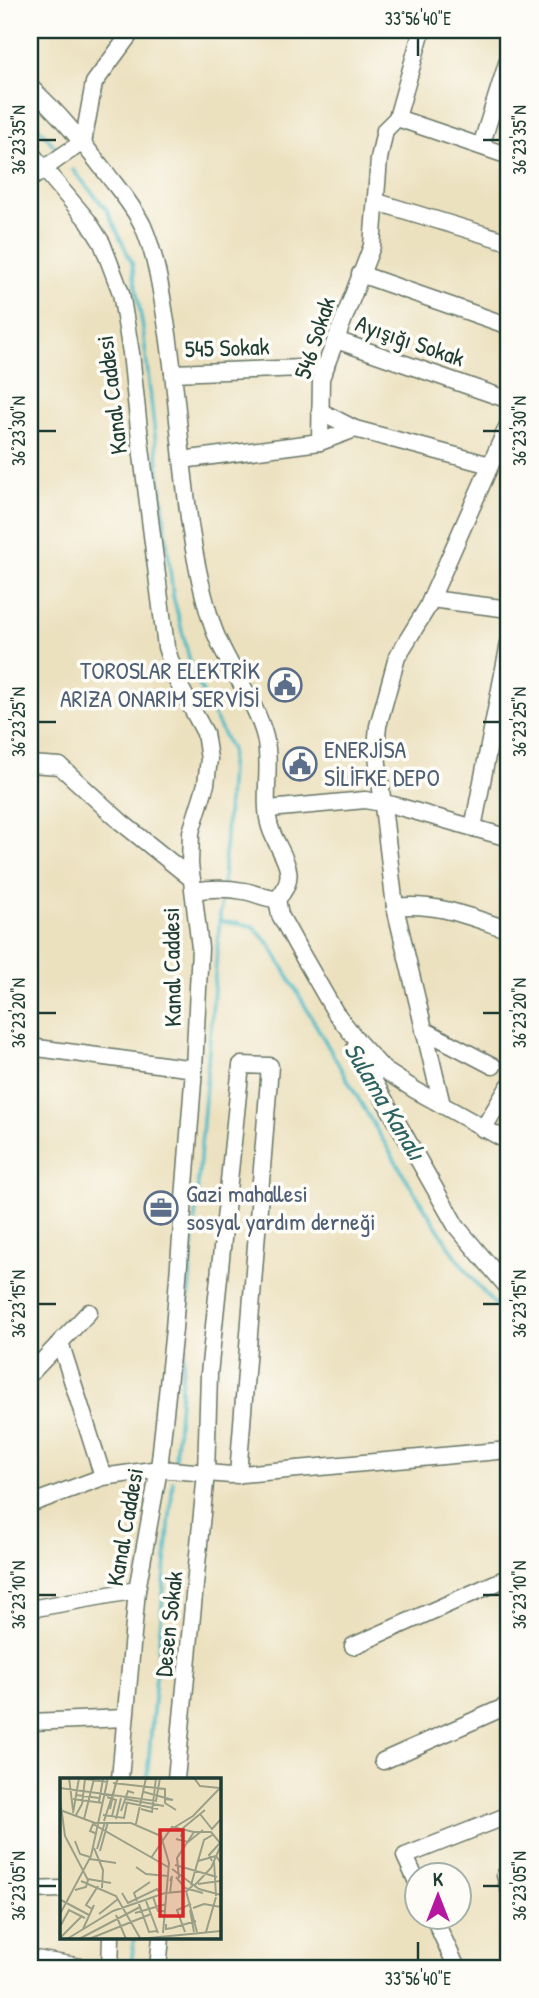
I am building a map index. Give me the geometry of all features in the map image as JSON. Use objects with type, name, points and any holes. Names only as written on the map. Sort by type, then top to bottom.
[{"type":"street","points":[[83,143],[94,83],[133,30]]},
{"type":"street","name":"546 Sokak","points":[[320,442],[321,379],[372,246],[379,159],[386,130],[397,118],[422,30]]},
{"type":"street","points":[[481,146],[509,57]]},
{"type":"street","points":[[30,87],[53,107],[128,202],[143,226],[158,271],[182,460],[205,603],[215,633],[265,737],[269,824],[285,858],[289,879],[283,893],[277,899],[267,899],[247,892],[193,885],[60,766],[30,764]]},
{"type":"street","points":[[397,118],[509,156]]},
{"type":"street","points":[[37,175],[72,148],[83,143]]},
{"type":"street","name":"Kanal Caddesi","points":[[30,152],[37,175],[88,221],[102,243],[121,293],[131,353],[139,439],[166,648],[177,681],[205,733],[209,759],[206,784],[191,832],[193,885],[200,948],[194,1069],[175,1315],[159,1469],[137,1590],[120,1778]]},
{"type":"street","points":[[377,202],[509,242]]},
{"type":"street","points":[[360,274],[509,326]]},
{"type":"street","name":"Ayışığı Sokak","points":[[336,340],[509,400]]},
{"type":"street","name":"545 Sokak","points":[[173,373],[326,366]]},
{"type":"street","points":[[320,411],[355,429],[490,465]]},
{"type":"street","points":[[442,1105],[395,907],[376,747],[378,726],[397,657],[431,599],[509,423]]},
{"type":"street","points":[[182,460],[320,442],[355,429]]},
{"type":"street","points":[[431,599],[509,609]]},
{"type":"street","points":[[473,828],[503,711],[509,643]]},
{"type":"street","points":[[269,809],[351,801],[382,803],[509,838]]},
{"type":"street","points":[[277,899],[280,915],[456,1226],[509,1289]]},
{"type":"street","points":[[395,907],[420,904],[460,913],[509,930]]},
{"type":"street","points":[[335,1012],[384,1070],[509,1142]]},
{"type":"street","points":[[424,1030],[493,1066]]},
{"type":"street","points":[[30,1047],[194,1069]]},
{"type":"street","name":"Desen Sokak","points":[[176,1778],[206,1473],[209,1374],[241,1065],[271,1066],[238,1475]]},
{"type":"street","points":[[483,1129],[509,1086]]},
{"type":"street","points":[[30,1374],[89,1312]]},
{"type":"street","points":[[60,1342],[103,1477]]},
{"type":"street","points":[[30,1504],[103,1477],[159,1469],[238,1475],[509,1450]]},
{"type":"street","points":[[354,1646],[509,1577]]},
{"type":"street","points":[[30,1609],[137,1590]]},
{"type":"street","points":[[383,1761],[509,1705]]},
{"type":"street","points":[[30,1722],[125,1718]]},
{"type":"street","points":[[408,1862],[405,1856],[509,1815]]},
{"type":"street","points":[[30,1890],[60,1889]]},
{"type":"street","points":[[441,1932],[457,1968]]},
{"type":"street","points":[[110,1938],[110,1968]]},
{"type":"street","points":[[158,1968],[161,1938]]},
{"type":"street","points":[[30,1958],[87,1968]]},
{"type":"waterway","points":[[30,117],[60,153]]},
{"type":"waterway","points":[[73,170],[107,210],[132,263],[143,329],[173,596],[193,673],[231,750],[223,885]]},
{"type":"waterway","points":[[175,1460],[222,892]]},
{"type":"waterway","name":"Sulama Kanalı","points":[[221,921],[252,926],[269,943],[435,1225],[469,1274],[509,1318]]},
{"type":"waterway","points":[[147,1778],[173,1481]]},
{"type":"waterway","points":[[131,1968],[134,1938]]},
{"type":"place","name":"TOROSLAR ELEKTRİK ARIZA ONARIM SERVİSİ","points":[[285,685]]},
{"type":"place","name":"ENERJİSA SİLİFKE DEPO","points":[[300,764]]},
{"type":"place","name":"Gazi mahallesi sosyal yardım derneği","points":[[161,1208]]}]
